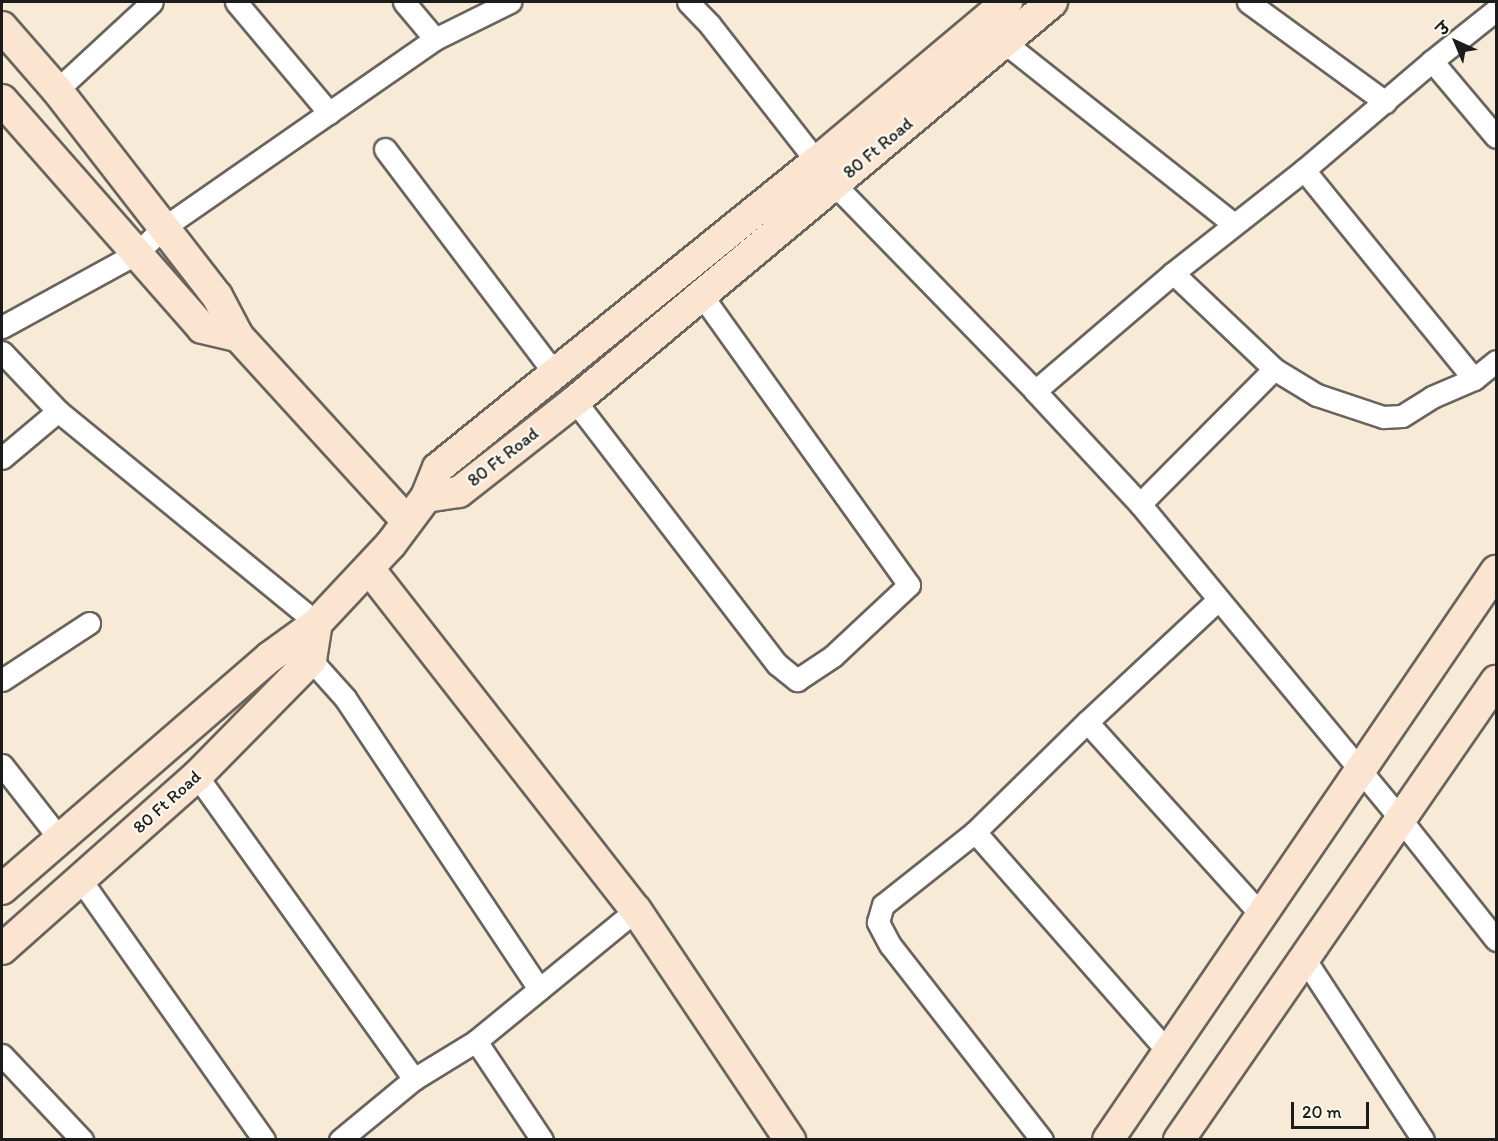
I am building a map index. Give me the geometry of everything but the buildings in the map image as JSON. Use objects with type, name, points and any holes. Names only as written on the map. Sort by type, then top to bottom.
[{"type":"street","points":[[57,90],[152,2]]},
{"type":"street","points":[[236,2],[329,113]]},
{"type":"street","points":[[404,2],[435,39]]},
{"type":"street","points":[[2,327],[137,254],[163,228],[435,39],[510,2]]},
{"type":"street","points":[[688,2],[710,25],[815,163],[1035,391],[1140,504],[1497,940]]},
{"type":"street","name":"80 Ft Road","points":[[426,497],[459,492],[575,401],[1052,2]]},
{"type":"street","points":[[1248,2],[1385,102]]},
{"type":"street","name":"80 Ft Road","points":[[426,497],[438,468],[815,163],[995,5]]},
{"type":"street","points":[[1035,391],[1173,273],[1304,170],[1432,61],[1497,10]]},
{"type":"street","points":[[2,27],[57,90],[217,296],[238,336],[407,521]]},
{"type":"street","points":[[1004,42],[1234,224]]},
{"type":"street","points":[[1432,61],[1497,137]]},
{"type":"street","points":[[2,100],[202,328],[238,336]]},
{"type":"street","points":[[385,149],[555,374]]},
{"type":"street","points":[[1304,170],[1474,379]]},
{"type":"street","points":[[1173,273],[1274,369],[1317,395],[1383,417],[1402,416],[1432,397],[1474,379],[1497,361]]},
{"type":"street","points":[[575,401],[777,664],[797,680],[833,656],[909,585],[701,296]]},
{"type":"street","points":[[2,352],[58,411],[317,623]]},
{"type":"street","points":[[1140,504],[1274,369]]},
{"type":"street","points":[[2,459],[58,411]]},
{"type":"street","points":[[2,889],[270,657],[317,623],[370,570],[426,497]]},
{"type":"street","points":[[370,570],[636,910],[790,1140]]},
{"type":"street","points":[[1108,1140],[1497,571]]},
{"type":"street","points":[[1042,1140],[890,945],[878,922],[883,905],[975,832],[1218,600]]},
{"type":"street","points":[[2,680],[89,623]]},
{"type":"street","points":[[317,623],[311,660],[345,698],[539,989]]},
{"type":"street","name":"80 Ft Road","points":[[2,949],[197,776],[311,660]]},
{"type":"street","points":[[1179,1140],[1497,681]]},
{"type":"street","points":[[1088,722],[1262,916]]},
{"type":"street","points":[[2,765],[59,838]]},
{"type":"street","points":[[197,776],[414,1079]]},
{"type":"street","points":[[975,832],[1168,1052]]},
{"type":"street","points":[[80,879],[264,1140]]},
{"type":"street","points":[[341,1139],[414,1079],[476,1041],[636,910]]},
{"type":"street","points":[[1304,958],[1424,1140]]},
{"type":"street","points":[[476,1041],[542,1140]]},
{"type":"street","points":[[2,1055],[82,1140]]}]
